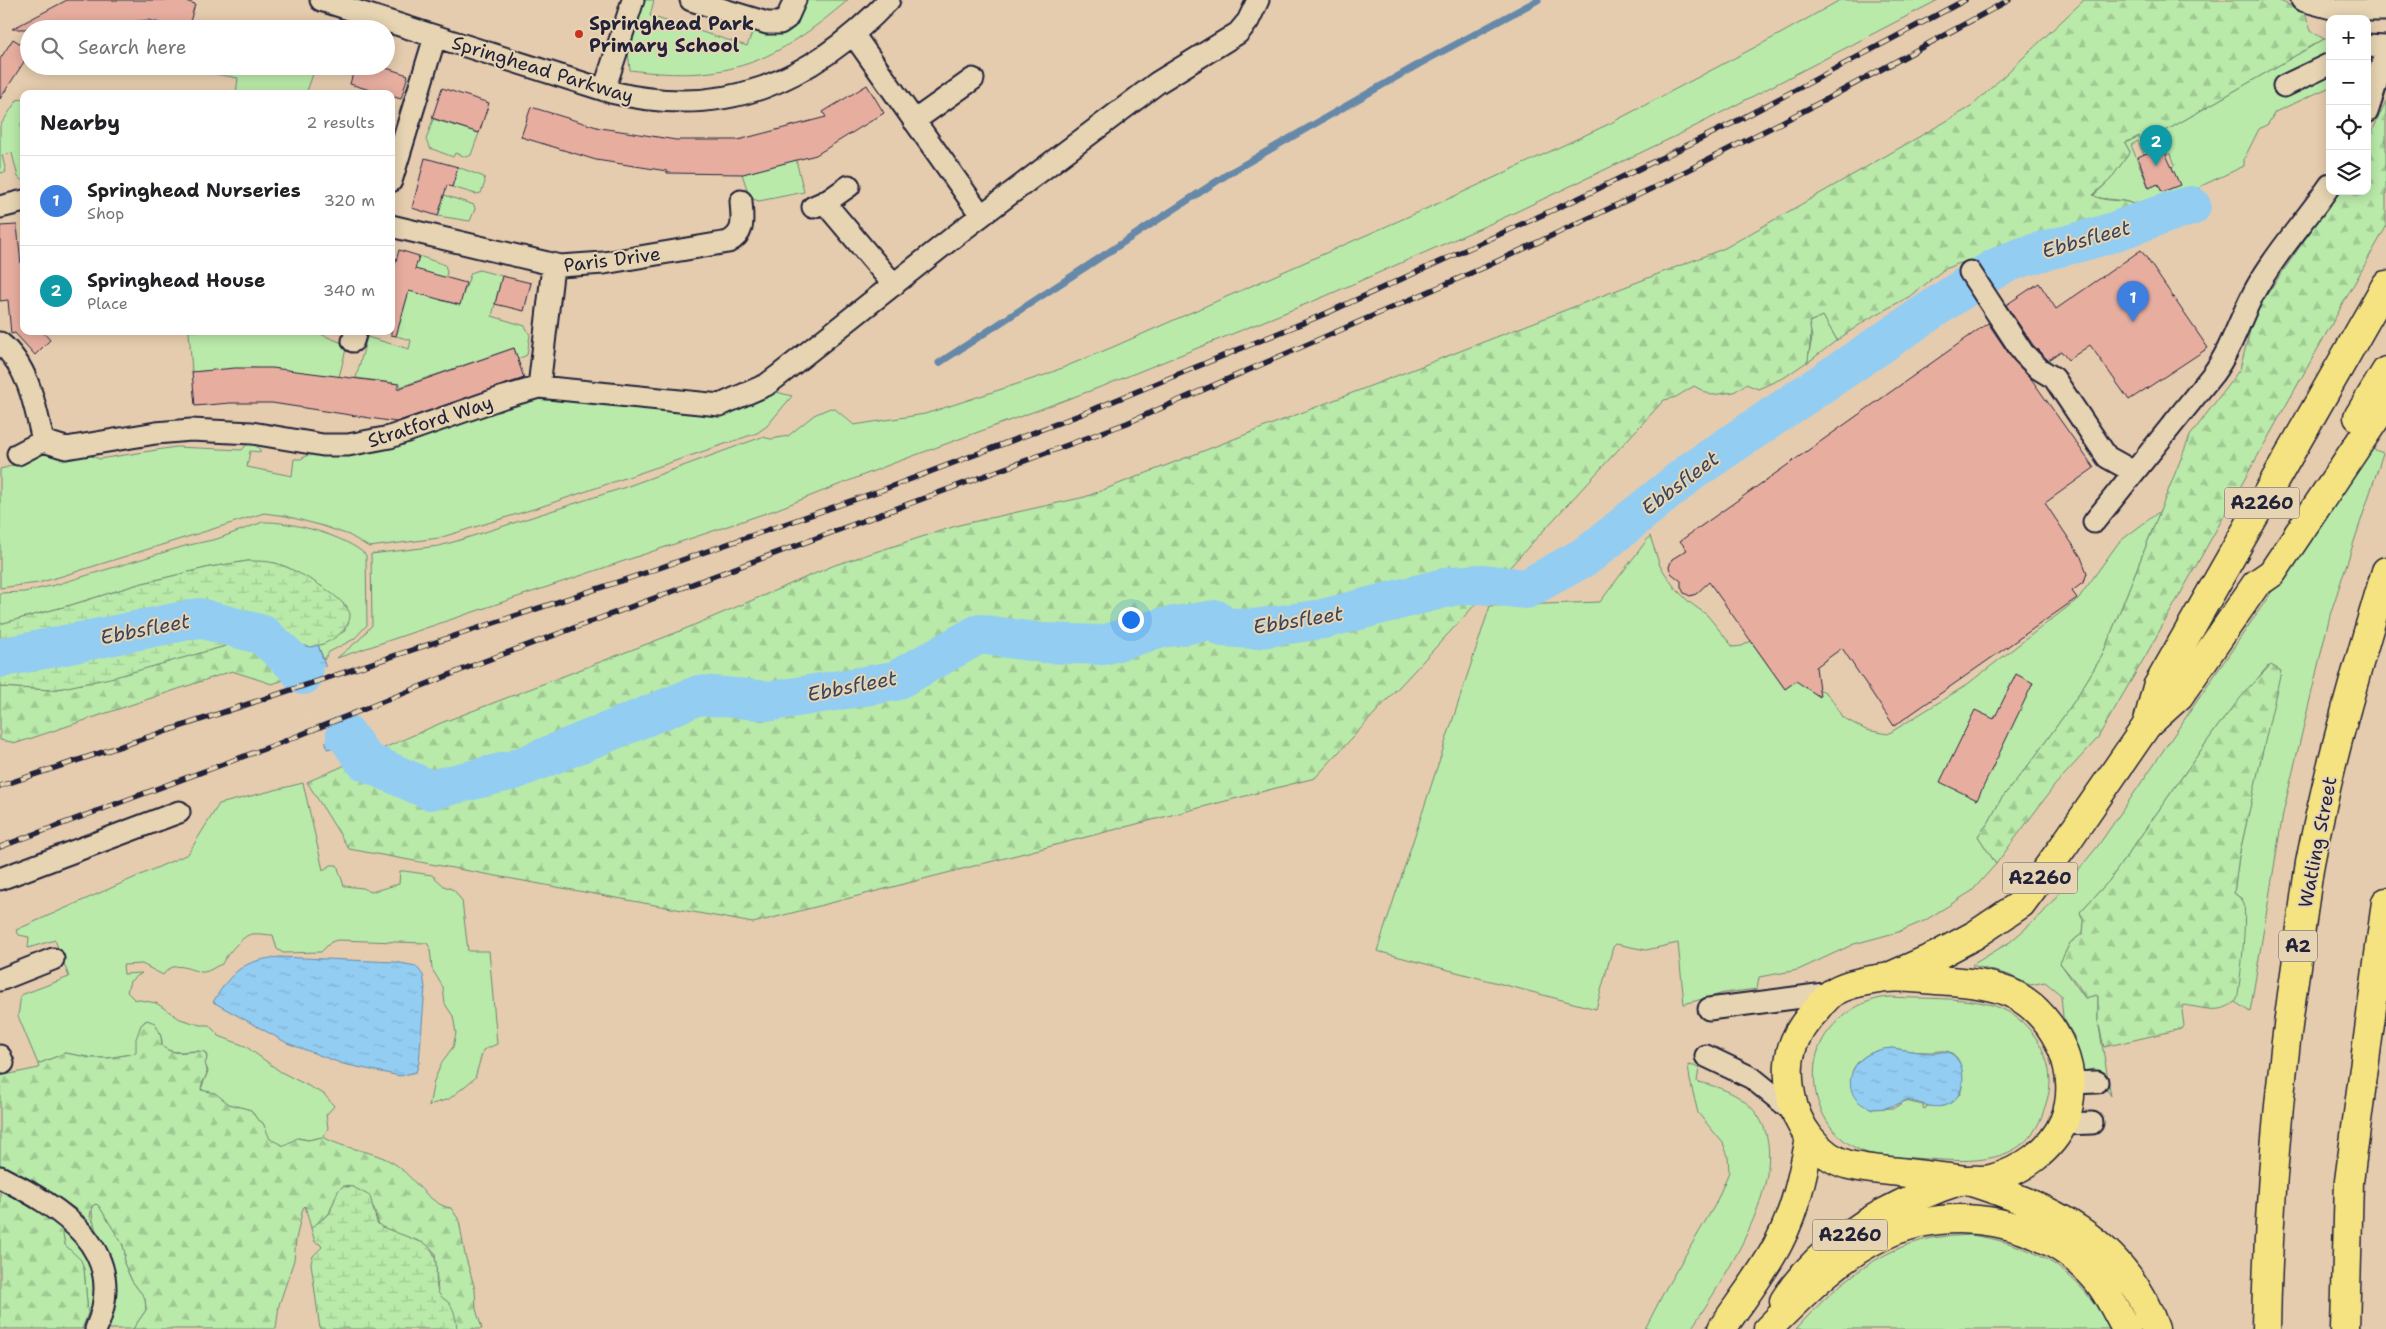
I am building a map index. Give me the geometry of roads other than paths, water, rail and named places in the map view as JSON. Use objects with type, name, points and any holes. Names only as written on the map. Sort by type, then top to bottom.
[{"type":"main road","name":"A2260","points":[[1887,978],[1936,956],[1975,935],[2021,904],[2064,847],[2147,725],[2157,687],[2386,285]]},
{"type":"main road","points":[[2147,725],[2179,696],[2256,584],[2262,565],[2386,371]]},
{"type":"main road","points":[[2256,584],[2272,573],[2386,403]]},
{"type":"main road","name":"Watling Street","points":[[2266,1329],[2270,1202],[2282,1062],[2310,865],[2325,794],[2355,673],[2386,571]]},
{"type":"main road","points":[[2345,1329],[2349,1181],[2386,902]]},
{"type":"main road","points":[[1887,978],[1953,981],[1981,985],[2008,992],[2021,999],[2037,1011],[2054,1033],[2064,1054],[2070,1083],[2069,1106],[2063,1124],[2041,1152],[2022,1166],[1992,1179],[1964,1180],[1846,1164],[1833,1159],[1810,1138],[1794,1112],[1789,1084],[1790,1058],[1794,1038],[1804,1022],[1832,993],[1852,985],[1887,978]]},
{"type":"main road","name":"A2260","points":[[1722,1329],[1779,1242],[1797,1195],[1810,1138]]},
{"type":"main road","name":"A2260","points":[[1768,1329],[1790,1292],[1820,1258],[1866,1223],[1921,1195],[1964,1180]]},
{"type":"main road","points":[[1964,1180],[2032,1203],[2083,1231],[2114,1259],[2135,1287],[2145,1304],[2155,1329]]},
{"type":"main road","points":[[1768,1329],[1828,1270],[1882,1236],[1920,1223],[1976,1219],[2011,1226],[2044,1238],[2065,1251],[2097,1280],[2126,1329]]},
{"type":"street","name":"Springhead Parkway","points":[[322,0],[383,20]]},
{"type":"street","points":[[604,90],[633,0]]},
{"type":"street","points":[[692,0],[773,24],[787,18],[795,0]]},
{"type":"street","name":"Springhead Parkway","points":[[395,24],[604,90],[627,96],[679,102],[716,99],[742,94],[773,85],[806,70],[853,34],[889,0]]},
{"type":"street","name":"Stratford Way","points":[[43,441],[68,448],[156,433],[191,430],[244,432],[323,445],[348,446],[390,437],[504,397],[539,387],[720,405],[753,391],[778,376],[981,215],[1157,83],[1238,33],[1248,21],[1258,0]]},
{"type":"street","points":[[2302,0],[2346,10],[2386,10]]},
{"type":"street","points":[[853,34],[981,215]]},
{"type":"street","points":[[395,168],[435,37]]},
{"type":"street","points":[[2371,46],[2386,47]]},
{"type":"street","points":[[2369,105],[2386,52]]},
{"type":"street","points":[[2284,86],[2326,66]]},
{"type":"street","points":[[914,121],[973,79]]},
{"type":"street","points":[[849,186],[818,206],[894,285]]},
{"type":"street","points":[[2094,522],[2225,358],[2242,314],[2259,282],[2326,190]]},
{"type":"street","name":"Paris Drive","points":[[395,227],[553,266],[604,263],[728,242],[735,239],[742,228],[741,201]]},
{"type":"street","points":[[0,208],[20,202]]},
{"type":"street","points":[[539,387],[553,266]]},
{"type":"street","points":[[1970,272],[2023,353],[2040,370],[2053,377],[2107,457],[2134,472]]},
{"type":"street","points":[[0,343],[14,357],[24,374],[33,400],[43,441],[18,454]]},
{"type":"street","points":[[0,879],[179,812]]},
{"type":"street","points":[[0,980],[53,959]]},
{"type":"street","points":[[1708,1009],[1832,993]]},
{"type":"street","points":[[1706,1056],[1752,1078],[1794,1112]]},
{"type":"street","points":[[2070,1083],[2097,1082]]},
{"type":"street","points":[[2063,1124],[2084,1121],[2092,1123]]},
{"type":"street","points":[[0,1177],[61,1212],[79,1227],[88,1240],[98,1258],[104,1283],[104,1304],[96,1329]]},
{"type":"water","points":[[290,643],[311,647],[318,645],[349,735],[349,754],[340,757],[336,747],[327,749],[326,742],[287,679],[286,666],[280,657],[282,649]]},
{"type":"water","points":[[280,957],[395,962],[416,966],[423,975],[425,987],[419,1063],[416,1072],[400,1076],[343,1064],[287,1043],[213,1002],[226,982],[240,969],[257,961]]},
{"type":"water","points":[[1892,1048],[1950,1053],[1956,1058],[1963,1073],[1961,1089],[1957,1097],[1952,1102],[1939,1107],[1906,1100],[1885,1108],[1868,1107],[1857,1100],[1851,1089],[1851,1075],[1858,1063],[1871,1053]]},
{"type":"waterway","points":[[939,363],[1231,172],[1421,63],[1538,0]]},
{"type":"waterway","name":"Ebbsfleet","points":[[1983,276],[2028,255],[2091,239],[2191,206]]},
{"type":"waterway","name":"Ebbsfleet","points":[[346,734],[365,761],[430,790],[514,770],[699,695],[772,701],[895,681],[979,634],[1043,643],[1103,645],[1161,628],[1216,620],[1223,627],[1253,629],[1323,619],[1452,586],[1481,584],[1526,589],[1588,555],[1692,471],[1970,284]]},
{"type":"waterway","name":"Ebbsfleet","points":[[0,658],[199,618],[263,635],[296,665],[303,675]]},
{"type":"railway","points":[[0,786],[642,574],[882,490],[1082,414],[1327,313],[1577,199],[1733,123],[1965,0]]},
{"type":"railway","points":[[0,847],[280,743],[474,665],[1127,423],[1485,267],[1655,187],[1823,101],[2009,0]]},
{"type":"place","name":"Springhead Park Primary School","points":[[579,34]]},
{"type":"place","name":"Springhead House","points":[[2156,166]]},
{"type":"place","name":"Springhead Nurseries","points":[[2133,322]]}]
